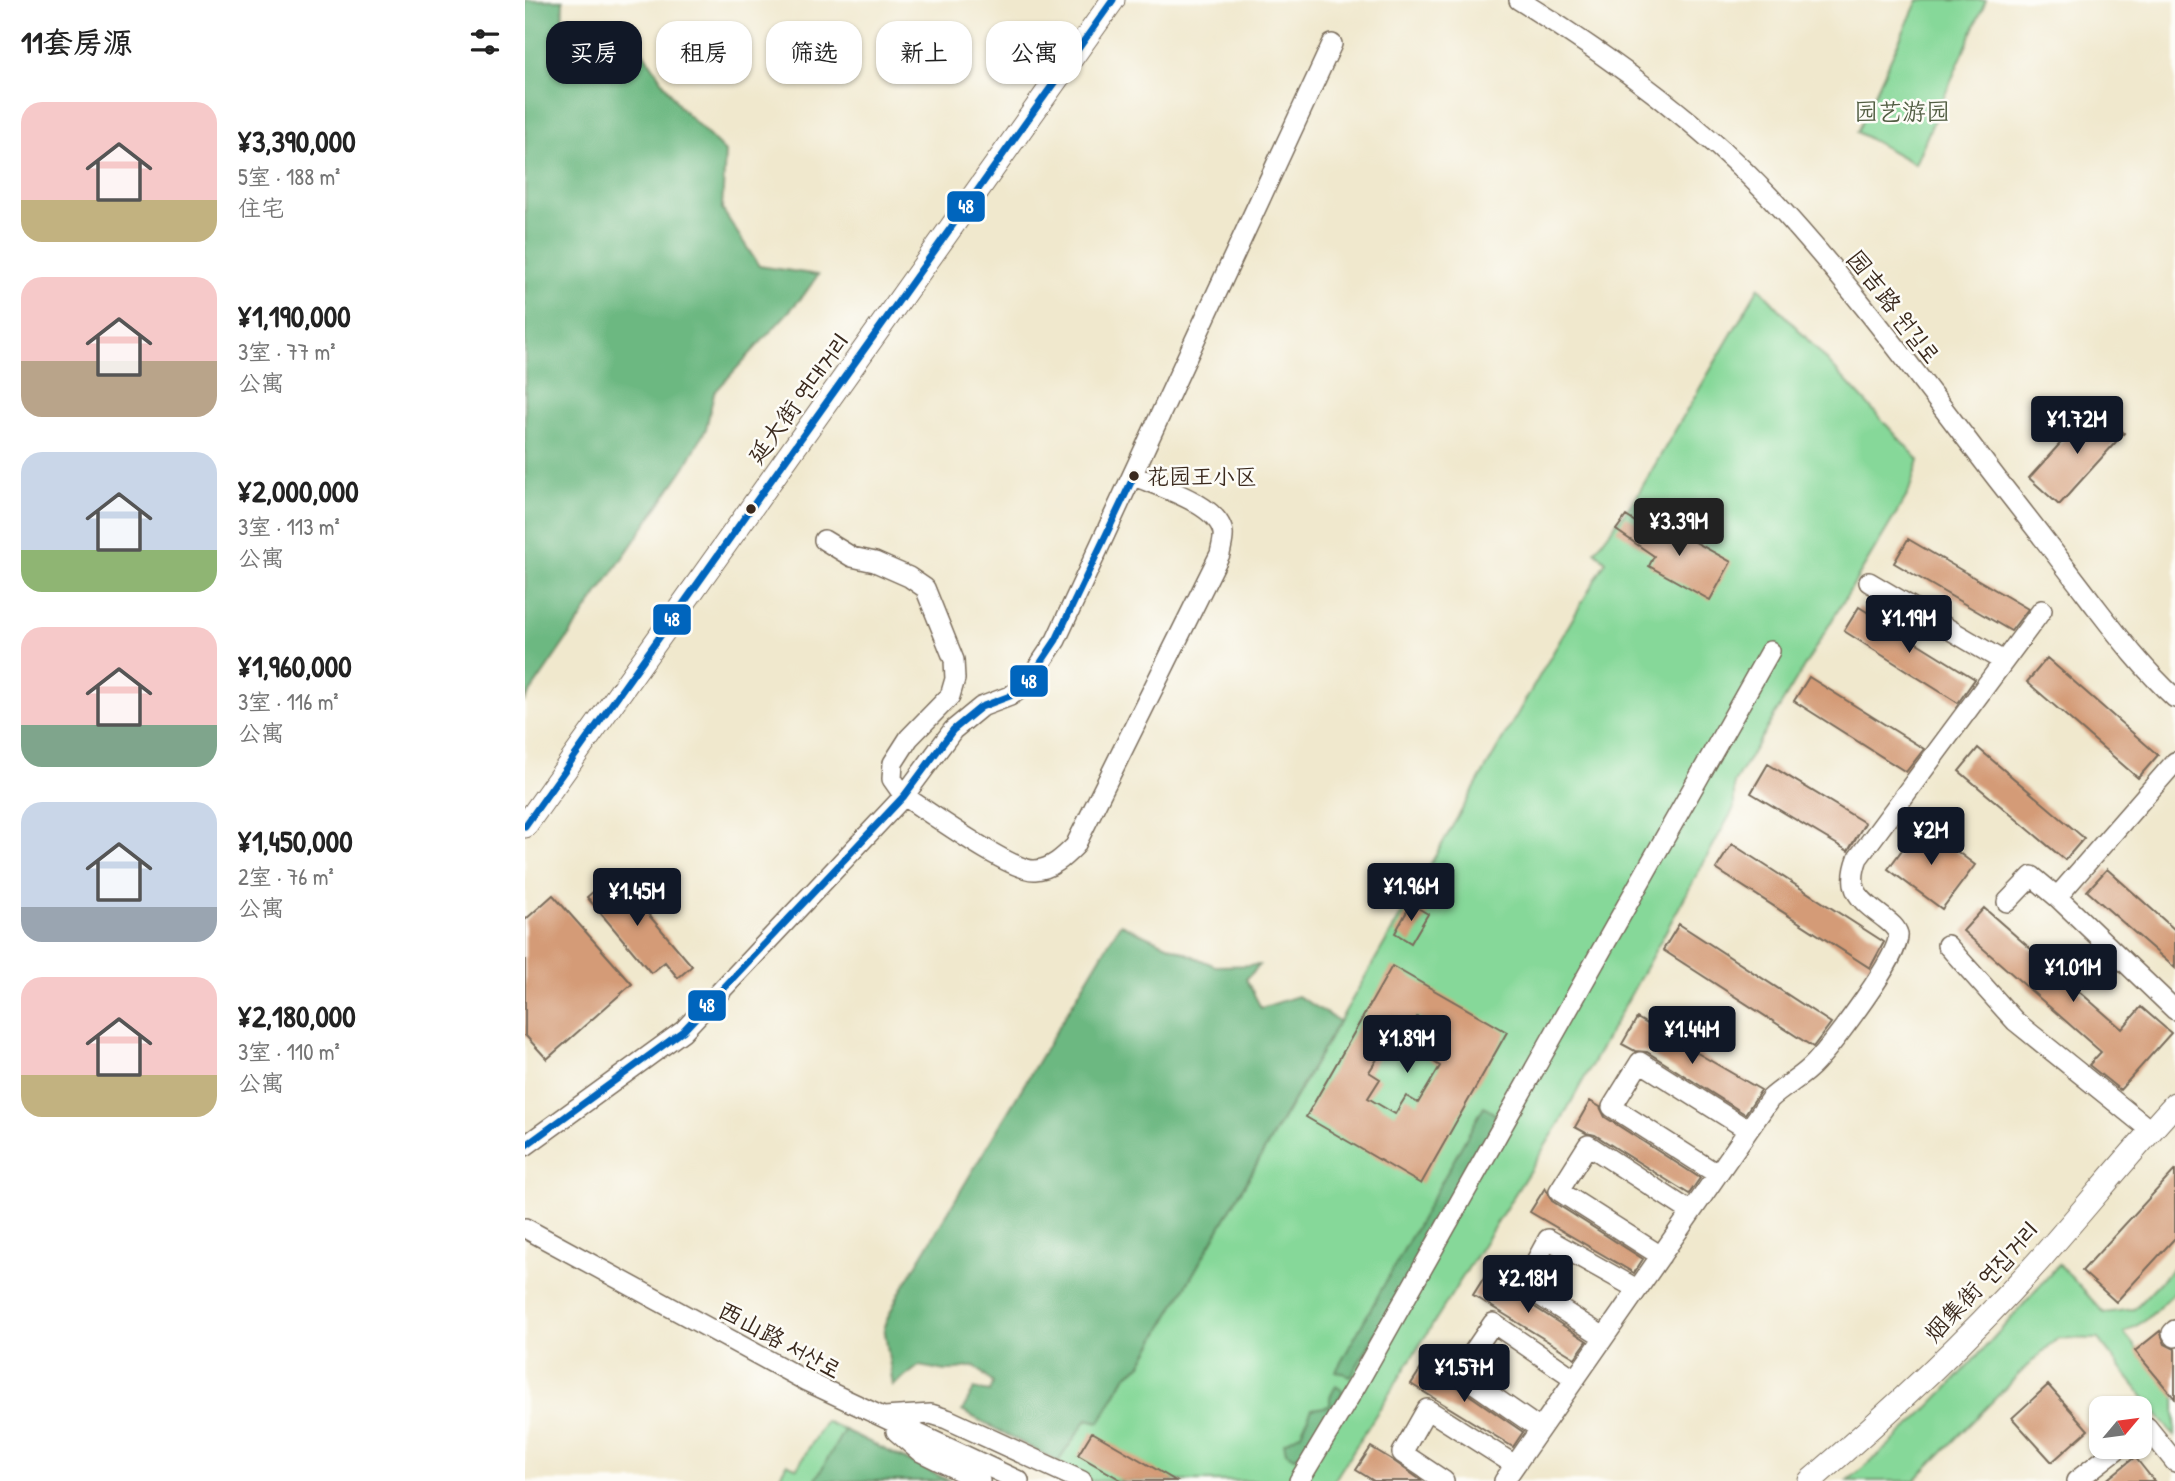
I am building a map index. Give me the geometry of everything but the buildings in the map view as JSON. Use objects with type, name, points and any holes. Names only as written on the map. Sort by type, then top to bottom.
[{"type":"main road","name":"延大街 연대거리","points":[[525,826],[1113,0]]},
{"type":"main road","name":"烟集街 연집거리","points":[[1810,1481],[1873,1427],[1971,1332],[2042,1257],[2175,1104]]},
{"type":"street","name":"园吉路 원길로","points":[[1519,0],[1563,27],[1636,79],[1695,126],[1767,194],[1813,245],[1877,324],[2112,627],[2155,680],[2175,698]]},
{"type":"street","points":[[525,1146],[683,1031],[904,796],[953,730],[981,707],[1010,696],[1026,685],[1056,640],[1332,44]]},
{"type":"street","points":[[824,540],[852,557],[875,562],[909,577],[925,588],[954,660],[950,696],[909,738],[893,763],[892,779],[904,796],[1009,863],[1034,871],[1059,863],[1075,846],[1220,554],[1223,532],[1216,517],[1201,505],[1134,476]]},
{"type":"street","points":[[1869,582],[2003,662]]},
{"type":"street","points":[[1444,1481],[1402,1453],[1427,1409],[1510,1473],[1770,1099],[1815,1063],[1887,968],[1898,945],[1898,933],[1892,924],[1863,902],[1856,893],[1852,873],[1857,858],[2042,610]]},
{"type":"street","points":[[1299,1481],[1356,1386],[1770,651]]},
{"type":"street","points":[[2057,897],[2175,762]]},
{"type":"street","points":[[2007,902],[2032,876],[2175,1010]]},
{"type":"street","points":[[1947,945],[2015,1021],[2150,1130]]},
{"type":"street","points":[[1717,1174],[1612,1107],[1640,1062],[1748,1130]]},
{"type":"street","points":[[1661,1256],[1559,1191],[1588,1145],[1691,1212]]},
{"type":"street","name":"西山路 서산로","points":[[525,1228],[794,1374],[1019,1481]]},
{"type":"street","points":[[1604,1337],[1523,1285],[1548,1239],[1637,1289]]},
{"type":"street","points":[[1540,1429],[1459,1373],[1493,1323],[1575,1379]]},
{"type":"street","points":[[2175,1330],[2172,1333],[2175,1337]]},
{"type":"street","points":[[880,1417],[931,1414],[947,1419],[1082,1481]]},
{"type":"street","points":[[880,1417],[919,1451],[980,1481]]},
{"type":"street","points":[[2153,1434],[2175,1462]]},
{"type":"street","points":[[2076,1481],[2103,1460]]},
{"type":"green space","points":[[525,0],[563,0],[562,21],[546,21],[546,84],[642,84],[642,50],[656,71],[656,84],[665,84],[680,107],[725,152],[722,209],[759,266],[818,275],[803,296],[714,393],[706,429],[685,467],[525,700]]},
{"type":"green space","name":"园艺游园","points":[[1918,0],[1986,0],[1915,164],[1857,132]]},
{"type":"green space","points":[[1759,287],[1919,460],[1908,494],[1734,783],[1734,808],[1559,1124],[1334,1481],[1090,1481],[1058,1462],[1087,1419],[1100,1422],[1125,1377],[1141,1364],[1606,561],[1595,551],[1635,499]]},
{"type":"green space","points":[[1120,924],[1215,966],[1260,965],[1246,979],[1261,1008],[1298,996],[1339,1021],[1141,1364],[1125,1377],[1100,1422],[1087,1419],[1058,1462],[962,1411],[974,1389],[990,1392],[993,1383],[975,1366],[946,1371],[919,1366],[893,1386],[884,1326],[899,1294]]},
{"type":"green space","points":[[1484,1106],[1501,1119],[1351,1376],[1336,1371]]},
{"type":"green space","points":[[2059,1264],[2104,1313],[2134,1309],[2175,1266],[2175,1292],[2146,1320],[2124,1333],[2175,1397],[2175,1437],[2153,1409],[2153,1396],[2143,1396],[2098,1339],[2058,1338],[1914,1481],[1847,1481],[1931,1405]]},
{"type":"green space","points":[[1336,1386],[1343,1391],[1315,1448],[1294,1457],[1286,1452],[1284,1443],[1301,1433],[1312,1409],[1330,1406],[1330,1397]]},
{"type":"green space","points":[[825,1421],[950,1481],[777,1481],[787,1463],[797,1468]]},
{"type":"green space","points":[[844,1430],[950,1481],[815,1481]]},
{"type":"transit line","name":"48","points":[[525,826],[1113,0]]},
{"type":"transit line","name":"48","points":[[525,1146],[683,1031],[904,796],[953,730],[981,707],[1010,696],[1026,685],[1056,640],[1134,476]]},
{"type":"place","name":"花园王小区","points":[[1134,476]]}]
